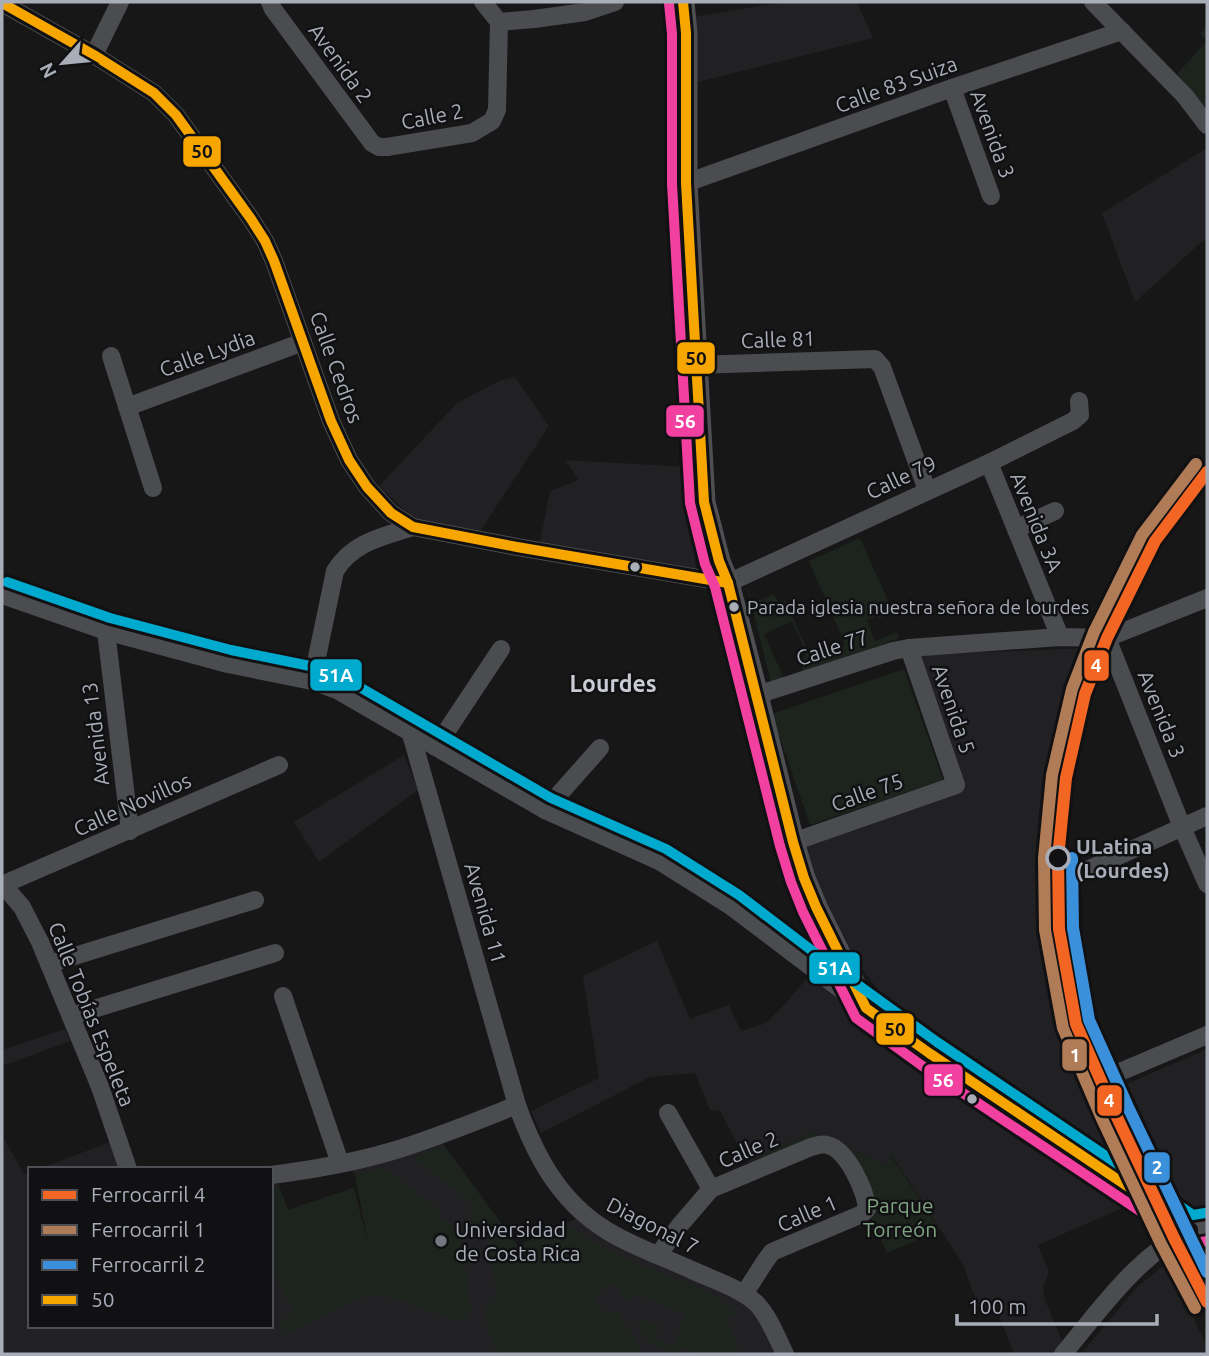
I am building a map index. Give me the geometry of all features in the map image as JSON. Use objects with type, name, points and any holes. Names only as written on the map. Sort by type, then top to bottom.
[{"type":"main road","points":[[683,2],[686,33],[686,183],[704,502],[719,561],[728,583],[793,842],[816,907],[866,1007],[929,1053],[1160,1208],[1198,1229]]},
{"type":"street","points":[[94,55],[120,2]]},
{"type":"street","name":"Avenida 2","points":[[270,2],[372,143],[379,147]]},
{"type":"street","points":[[483,2],[499,22],[585,12],[615,2]]},
{"type":"street","points":[[1093,2],[1185,96],[1207,125]]},
{"type":"street","name":"Calle Cedros","points":[[2,3],[94,55],[154,93],[176,115],[265,241],[328,413],[349,460],[391,513],[413,527],[728,583]]},
{"type":"street","name":"Calle 2","points":[[379,147],[472,133],[492,121],[497,110],[499,22]]},
{"type":"street","name":"Calle 83 Suiza","points":[[686,183],[952,88],[1122,31]]},
{"type":"street","name":"Avenida 3","points":[[952,88],[990,196]]},
{"type":"street","name":"Calle Lydia","points":[[127,407],[303,342]]},
{"type":"street","points":[[111,356],[153,488]]},
{"type":"street","name":"Calle 81","points":[[696,365],[874,359],[882,367],[927,490]]},
{"type":"street","name":"Calle 79","points":[[728,583],[989,463],[1073,421],[1080,415],[1079,401]]},
{"type":"street","name":"Avenida 3A","points":[[989,463],[1060,637]]},
{"type":"street","points":[[1016,530],[1055,511]]},
{"type":"street","points":[[312,681],[335,571],[341,561],[371,540],[413,527]]},
{"type":"street","points":[[2,595],[106,631],[228,664],[312,681],[347,695],[545,810],[659,861],[733,907],[866,1007]]},
{"type":"street","name":"Calle 77","points":[[757,695],[909,648],[1060,637],[1107,638],[1207,598]]},
{"type":"street","name":"Avenida 13","points":[[106,631],[130,831]]},
{"type":"street","name":"Avenida 3","points":[[1107,638],[1207,884]]},
{"type":"street","name":"Avenida 5","points":[[909,648],[956,785]]},
{"type":"street","points":[[436,747],[501,649]]},
{"type":"street","name":"Avenida 11","points":[[411,734],[517,1105]]},
{"type":"street","points":[[545,810],[600,748]]},
{"type":"street","name":"Calle Novillos","points":[[2,882],[130,831],[279,765]]},
{"type":"street","name":"Calle 75","points":[[793,842],[956,785]]},
{"type":"street","points":[[1076,875],[1207,817]]},
{"type":"street","name":"Calle Tobías Espeleta","points":[[2,882],[22,907],[49,964],[100,1087],[127,1167]]},
{"type":"street","points":[[49,964],[255,900]]},
{"type":"street","points":[[71,1016],[275,953]]},
{"type":"street","points":[[283,996],[340,1163]]},
{"type":"street","points":[[1108,1077],[1207,1035]]},
{"type":"street","points":[[273,1175],[386,1153],[438,1137],[517,1105]]},
{"type":"street","name":"Diagonal 7","points":[[517,1105],[545,1169],[560,1190],[583,1213],[605,1230],[638,1247],[662,1249],[744,1294]]},
{"type":"street","points":[[668,1113],[711,1189]]},
{"type":"street","name":"Calle 2","points":[[662,1249],[711,1189],[822,1144],[830,1145],[847,1160],[863,1191],[867,1209]]},
{"type":"street","name":"Calle 1","points":[[744,1294],[772,1252],[862,1214],[867,1209]]},
{"type":"street","points":[[1063,1354],[1143,1263],[1174,1238],[1198,1229]]},
{"type":"street","points":[[744,1294],[762,1310],[785,1354]]},
{"type":"shaded area","points":[[786,2],[857,2],[873,38],[690,84],[691,17]]},
{"type":"shaded area","points":[[1207,148],[1207,237],[1135,302],[1102,213]]},
{"type":"shaded area","points":[[515,377],[549,426],[479,533],[436,527],[411,516],[379,486],[457,403],[499,381]]},
{"type":"shaded area","points":[[565,460],[690,467],[696,574],[539,546],[550,491],[579,480]]},
{"type":"shaded area","points":[[1086,648],[1069,707],[1055,785],[1049,867],[1054,959],[1066,1017],[1141,1185],[918,1029],[887,1001],[855,960],[831,917],[805,846],[962,787],[918,655]]},
{"type":"shaded area","points":[[404,755],[418,790],[319,862],[294,822]]},
{"type":"shaded area","points":[[657,941],[690,1019],[729,1005],[741,1031],[761,1025],[784,1005],[808,977],[998,1113],[1134,1203],[1038,1245],[1049,1272],[1043,1288],[1045,1300],[1063,1343],[1052,1354],[1014,1354],[999,1316],[994,1312],[979,1309],[963,1264],[891,1154],[886,1165],[811,1132],[748,1163],[720,1111],[710,1110],[695,1073],[650,1077],[541,1133],[531,1111],[599,1078],[583,976]]},
{"type":"shaded area","points":[[65,1029],[70,1041],[2,1066],[2,1050]]},
{"type":"shaded area","points":[[1207,1049],[1207,1209],[1181,1203],[1168,1195],[1158,1181],[1118,1088]]},
{"type":"shaded area","name":"Universidad de Costa Rica","points":[[2,1135],[24,1174],[28,1173],[28,1328],[273,1328],[273,1174],[288,1210],[354,1188],[370,1253],[355,1175],[348,1161],[438,1137],[518,1246],[575,1219],[602,1236],[735,1288],[785,1354],[2,1354]]},
{"type":"shaded area","points":[[118,1139],[127,1167],[44,1167]]},
{"type":"shaded area","points":[[1167,1263],[1207,1346],[1207,1354],[1081,1354],[1137,1287]]},
{"type":"green space","points":[[1207,26],[1207,41],[1200,34]]},
{"type":"green space","points":[[1207,41],[1207,109],[1177,74]]},
{"type":"green space","points":[[860,538],[893,612],[867,620],[875,641],[897,632],[899,638],[776,685],[771,682],[747,588],[753,603],[774,594],[778,603],[785,600],[811,658],[845,644],[809,561]],"holes":[[[792,621],[806,652],[801,663],[803,670],[784,678],[764,634]]]},
{"type":"green space","points":[[904,669],[943,780],[810,825],[772,714]]},
{"type":"green space","name":"Parque Torreón","points":[[811,1132],[886,1165],[890,1154],[940,1230],[887,1253],[870,1215],[874,1201],[865,1172],[855,1158],[817,1140],[748,1163]]},
{"type":"green space","points":[[443,1146],[518,1246],[562,1224],[639,1264],[707,1292],[736,1313],[727,1318],[740,1354],[698,1354],[682,1348],[677,1354],[648,1342],[638,1325],[640,1320],[659,1326],[655,1338],[673,1346],[685,1314],[635,1294],[625,1301],[621,1290],[614,1285],[599,1292],[596,1303],[603,1312],[619,1311],[642,1354],[499,1354],[486,1320],[486,1306],[497,1295],[487,1233],[475,1234],[473,1221],[468,1216],[475,1206],[413,1157]]},
{"type":"green space","points":[[383,1167],[440,1211],[442,1218],[460,1230],[471,1308],[468,1316],[455,1321],[401,1300],[373,1295],[357,1299],[285,1334],[279,1321],[294,1313],[273,1273],[273,1188],[279,1187],[288,1210],[354,1188],[370,1253],[355,1175]]},
{"type":"rail line","name":"1","points":[[1195,1308],[1161,1244],[1102,1119],[1063,1028],[1045,930],[1044,858],[1052,775],[1072,689],[1094,632],[1142,535],[1196,464]]},
{"type":"rail line","name":"4","points":[[1207,472],[1155,541],[1107,638],[1085,694],[1066,778],[1058,858],[1059,929],[1076,1024],[1115,1113],[1207,1302]]},
{"type":"rail line","name":"2","points":[[1072,858],[1073,928],[1089,1020],[1207,1272]]},
{"type":"transit line","name":"50","points":[[683,2],[686,33],[686,183],[704,502],[719,561],[728,583],[804,878],[866,1008],[1190,1230]]},
{"type":"transit line","name":"50","points":[[2,3],[94,55],[154,93],[176,115],[265,241],[331,421],[349,460],[367,487],[391,513],[413,527],[728,583]]},
{"type":"transit line","name":"56","points":[[669,3],[672,34],[672,184],[690,503],[705,564],[715,587],[780,846],[803,912],[856,1018],[921,1065],[1185,1243],[1207,1241]]},
{"type":"transit line","name":"51A","points":[[7,582],[110,618],[231,650],[315,667],[344,678],[551,798],[666,849],[739,895],[937,1042],[1193,1215],[1205,1213]]},
{"type":"place","name":"Parada iglesia nuestra señora de lourdes","points":[[734,607]]},
{"type":"place","name":"ULatina (Lourdes)","points":[[1058,858]]},
{"type":"place","name":"Universidad de Costa Rica","points":[[441,1241]]},
{"type":"district","name":"Lourdes","points":[[613,683]]}]
